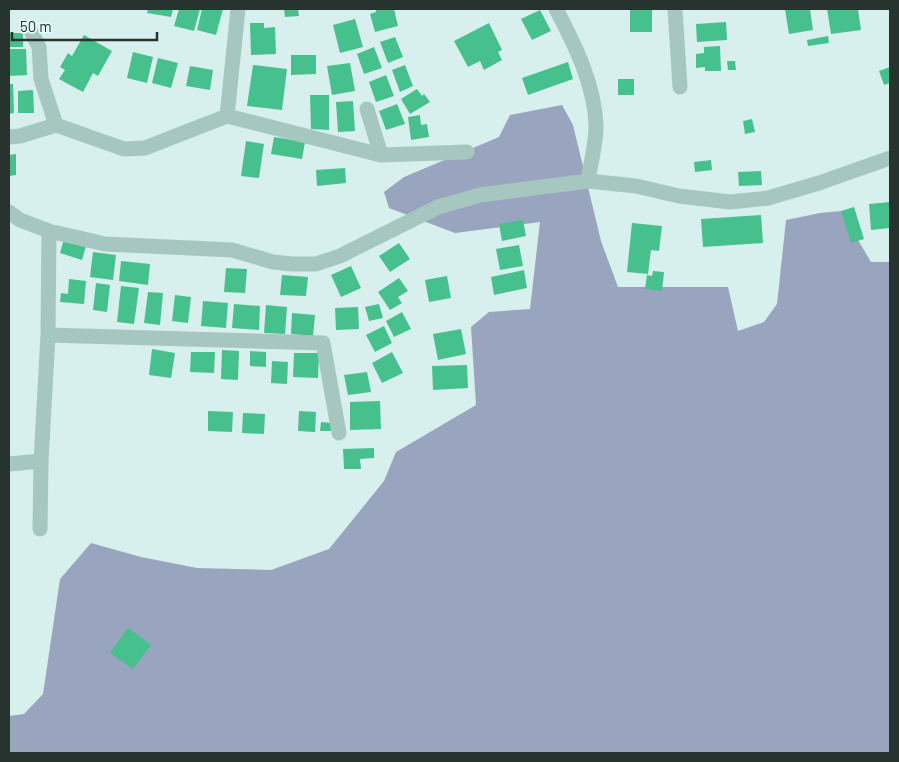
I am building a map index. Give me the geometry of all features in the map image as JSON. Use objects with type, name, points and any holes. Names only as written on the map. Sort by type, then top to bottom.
[{"type":"street","points":[[227,116],[238,9]]},
{"type":"street","points":[[556,9],[582,62],[591,92],[596,125],[588,181]]},
{"type":"street","points":[[675,9],[680,87]]},
{"type":"street","points":[[31,31],[39,47],[41,80],[56,125]]},
{"type":"street","points":[[367,109],[381,155]]},
{"type":"street","points":[[9,138],[56,125],[115,146],[134,149],[145,148],[227,116],[381,155],[467,152]]},
{"type":"street","points":[[9,212],[20,220],[49,231],[105,244],[232,250],[273,262],[316,264],[340,256],[438,207],[480,194],[588,181],[636,186],[679,196],[730,202],[768,198],[819,183],[890,158]]},
{"type":"street","points":[[40,529],[41,461],[48,335],[49,231]]},
{"type":"street","points":[[48,335],[323,343],[339,433]]},
{"type":"street","points":[[9,464],[41,461]]},
{"type":"shaded area","points":[[562,105],[573,125],[601,241],[618,287],[728,287],[738,331],[764,322],[777,304],[786,220],[841,211],[871,262],[890,262],[890,753],[9,753],[9,716],[24,714],[43,694],[60,579],[91,543],[141,557],[197,568],[271,570],[329,549],[384,481],[396,452],[476,405],[471,327],[489,312],[530,309],[540,222],[455,233],[389,208],[384,192],[404,177],[499,137],[510,115]]},
{"type":"building","points":[[148,9],[173,9],[171,17],[147,13]]},
{"type":"building","points":[[179,9],[200,9],[194,31],[174,26]]},
{"type":"building","points":[[202,9],[223,9],[216,35],[197,30]]},
{"type":"building","points":[[284,9],[298,9],[299,16],[285,17]]},
{"type":"building","points":[[376,9],[394,9],[398,26],[375,32],[370,14],[376,12]]},
{"type":"building","points":[[630,9],[652,9],[652,32],[630,32]]},
{"type":"building","points":[[785,9],[810,9],[813,30],[789,34]]},
{"type":"building","points":[[827,9],[858,9],[861,30],[831,34]]},
{"type":"building","points":[[540,10],[551,31],[532,40],[521,19]]},
{"type":"building","points":[[355,19],[363,47],[340,53],[333,25]]},
{"type":"building","points":[[726,22],[727,40],[697,42],[696,24]]},
{"type":"building","points":[[250,23],[264,23],[264,28],[275,27],[276,54],[251,55]]},
{"type":"building","points":[[489,23],[502,50],[498,52],[502,60],[484,70],[480,61],[468,67],[454,41]]},
{"type":"building","points":[[9,33],[23,33],[23,47],[9,47]]},
{"type":"building","points":[[84,35],[112,51],[98,76],[93,73],[83,92],[59,79],[65,70],[60,67],[68,53],[72,56]]},
{"type":"building","points":[[828,36],[829,43],[808,46],[807,40]]},
{"type":"building","points":[[395,37],[403,57],[388,63],[380,42]]},
{"type":"building","points":[[720,46],[721,71],[705,71],[705,67],[696,68],[696,54],[704,53],[704,47]]},
{"type":"building","points":[[374,47],[382,68],[364,74],[357,54]]},
{"type":"building","points":[[9,49],[26,49],[27,75],[9,76]]},
{"type":"building","points":[[133,52],[153,57],[147,83],[127,78]]},
{"type":"building","points":[[291,55],[316,55],[316,74],[291,75]]},
{"type":"building","points":[[158,58],[178,63],[171,88],[152,83]]},
{"type":"building","points":[[727,61],[735,61],[736,70],[728,70]]},
{"type":"building","points":[[568,62],[573,79],[528,95],[522,78]]},
{"type":"building","points":[[350,63],[355,91],[332,95],[327,66]]},
{"type":"building","points":[[253,65],[287,69],[282,110],[247,106]]},
{"type":"building","points":[[405,65],[413,86],[400,92],[392,70]]},
{"type":"building","points":[[190,66],[213,70],[210,90],[186,86]]},
{"type":"building","points":[[890,67],[890,83],[884,85],[879,71]]},
{"type":"building","points":[[386,75],[394,96],[376,102],[369,82]]},
{"type":"building","points":[[618,79],[634,79],[634,95],[618,95]]},
{"type":"building","points":[[9,84],[13,84],[14,113],[9,114]]},
{"type":"building","points":[[417,89],[430,102],[410,114],[401,99]]},
{"type":"building","points":[[33,90],[34,113],[18,113],[18,91]]},
{"type":"building","points":[[310,95],[329,95],[329,130],[311,129]]},
{"type":"building","points":[[353,101],[355,131],[338,132],[336,102]]},
{"type":"building","points":[[397,104],[405,124],[386,130],[379,111]]},
{"type":"building","points":[[420,115],[421,125],[427,124],[429,137],[411,140],[408,117]]},
{"type":"building","points":[[752,119],[755,132],[745,134],[743,121]]},
{"type":"building","points":[[274,137],[305,142],[302,159],[271,154]]},
{"type":"building","points":[[246,141],[264,144],[259,178],[241,176]]},
{"type":"building","points":[[16,154],[16,175],[9,176],[9,155]]},
{"type":"building","points":[[711,160],[712,170],[695,172],[694,162]]},
{"type":"building","points":[[345,168],[346,183],[317,186],[316,170]]},
{"type":"building","points":[[761,171],[762,185],[739,186],[738,172]]},
{"type":"building","points":[[890,202],[890,228],[871,230],[869,204]]},
{"type":"building","points":[[854,207],[864,239],[851,243],[841,211]]},
{"type":"building","points":[[761,215],[763,243],[703,247],[701,219]]},
{"type":"building","points":[[523,220],[526,236],[502,241],[499,224]]},
{"type":"building","points":[[632,223],[662,226],[659,251],[651,250],[648,274],[627,272]]},
{"type":"building","points":[[64,239],[86,246],[82,260],[60,253]]},
{"type":"building","points":[[399,243],[410,259],[390,272],[379,256]]},
{"type":"building","points":[[519,245],[523,266],[500,270],[496,249]]},
{"type":"building","points":[[93,252],[116,255],[113,280],[90,277]]},
{"type":"building","points":[[121,261],[150,264],[148,285],[119,281]]},
{"type":"building","points":[[351,266],[361,288],[341,297],[331,275]]},
{"type":"building","points":[[226,268],[247,269],[245,293],[224,292]]},
{"type":"building","points":[[524,270],[527,288],[494,295],[491,277]]},
{"type":"building","points":[[653,271],[664,272],[662,291],[645,289],[647,275],[652,276]]},
{"type":"building","points":[[282,275],[308,277],[306,296],[280,295]]},
{"type":"building","points":[[447,276],[451,298],[429,302],[425,280]]},
{"type":"building","points":[[399,278],[408,291],[398,297],[402,303],[390,310],[378,292]]},
{"type":"building","points":[[69,279],[86,281],[84,304],[60,302],[61,293],[68,294]]},
{"type":"building","points":[[96,283],[110,285],[107,312],[93,310]]},
{"type":"building","points":[[121,286],[139,288],[134,324],[117,322]]},
{"type":"building","points":[[148,292],[163,293],[160,325],[144,323]]},
{"type":"building","points":[[175,295],[191,297],[188,323],[172,321]]},
{"type":"building","points":[[203,301],[228,303],[226,328],[201,326]]},
{"type":"building","points":[[234,304],[260,306],[259,330],[232,328]]},
{"type":"building","points":[[379,304],[383,318],[369,321],[365,307]]},
{"type":"building","points":[[266,305],[287,307],[285,334],[264,333]]},
{"type":"building","points":[[358,307],[359,329],[336,330],[335,308]]},
{"type":"building","points":[[402,312],[411,329],[394,337],[386,321]]},
{"type":"building","points":[[292,313],[315,315],[313,336],[291,334]]},
{"type":"building","points":[[384,326],[392,343],[375,352],[366,335]]},
{"type":"building","points":[[461,329],[466,354],[438,360],[433,334]]},
{"type":"building","points":[[152,349],[175,353],[171,378],[149,375]]},
{"type":"building","points":[[222,350],[239,351],[238,380],[221,379]]},
{"type":"building","points":[[250,351],[266,352],[266,367],[250,366]]},
{"type":"building","points":[[191,352],[215,352],[214,373],[190,372]]},
{"type":"building","points":[[392,352],[403,373],[382,383],[372,363]]},
{"type":"building","points":[[294,353],[319,353],[318,378],[293,377]]},
{"type":"building","points":[[272,361],[288,362],[287,384],[271,383]]},
{"type":"building","points":[[467,365],[468,388],[433,390],[432,366]]},
{"type":"building","points":[[367,372],[371,392],[348,395],[344,375]]},
{"type":"building","points":[[380,401],[381,429],[350,430],[350,402]]},
{"type":"building","points":[[208,411],[233,412],[232,432],[208,431]]},
{"type":"building","points":[[299,411],[316,412],[315,432],[298,431]]},
{"type":"building","points":[[243,413],[265,414],[264,434],[242,433]]},
{"type":"building","points":[[321,422],[332,423],[332,431],[320,431]]},
{"type":"building","points":[[374,448],[374,458],[360,459],[361,469],[344,469],[343,449]]},
{"type":"building","points":[[128,628],[151,645],[133,669],[110,653]]}]
